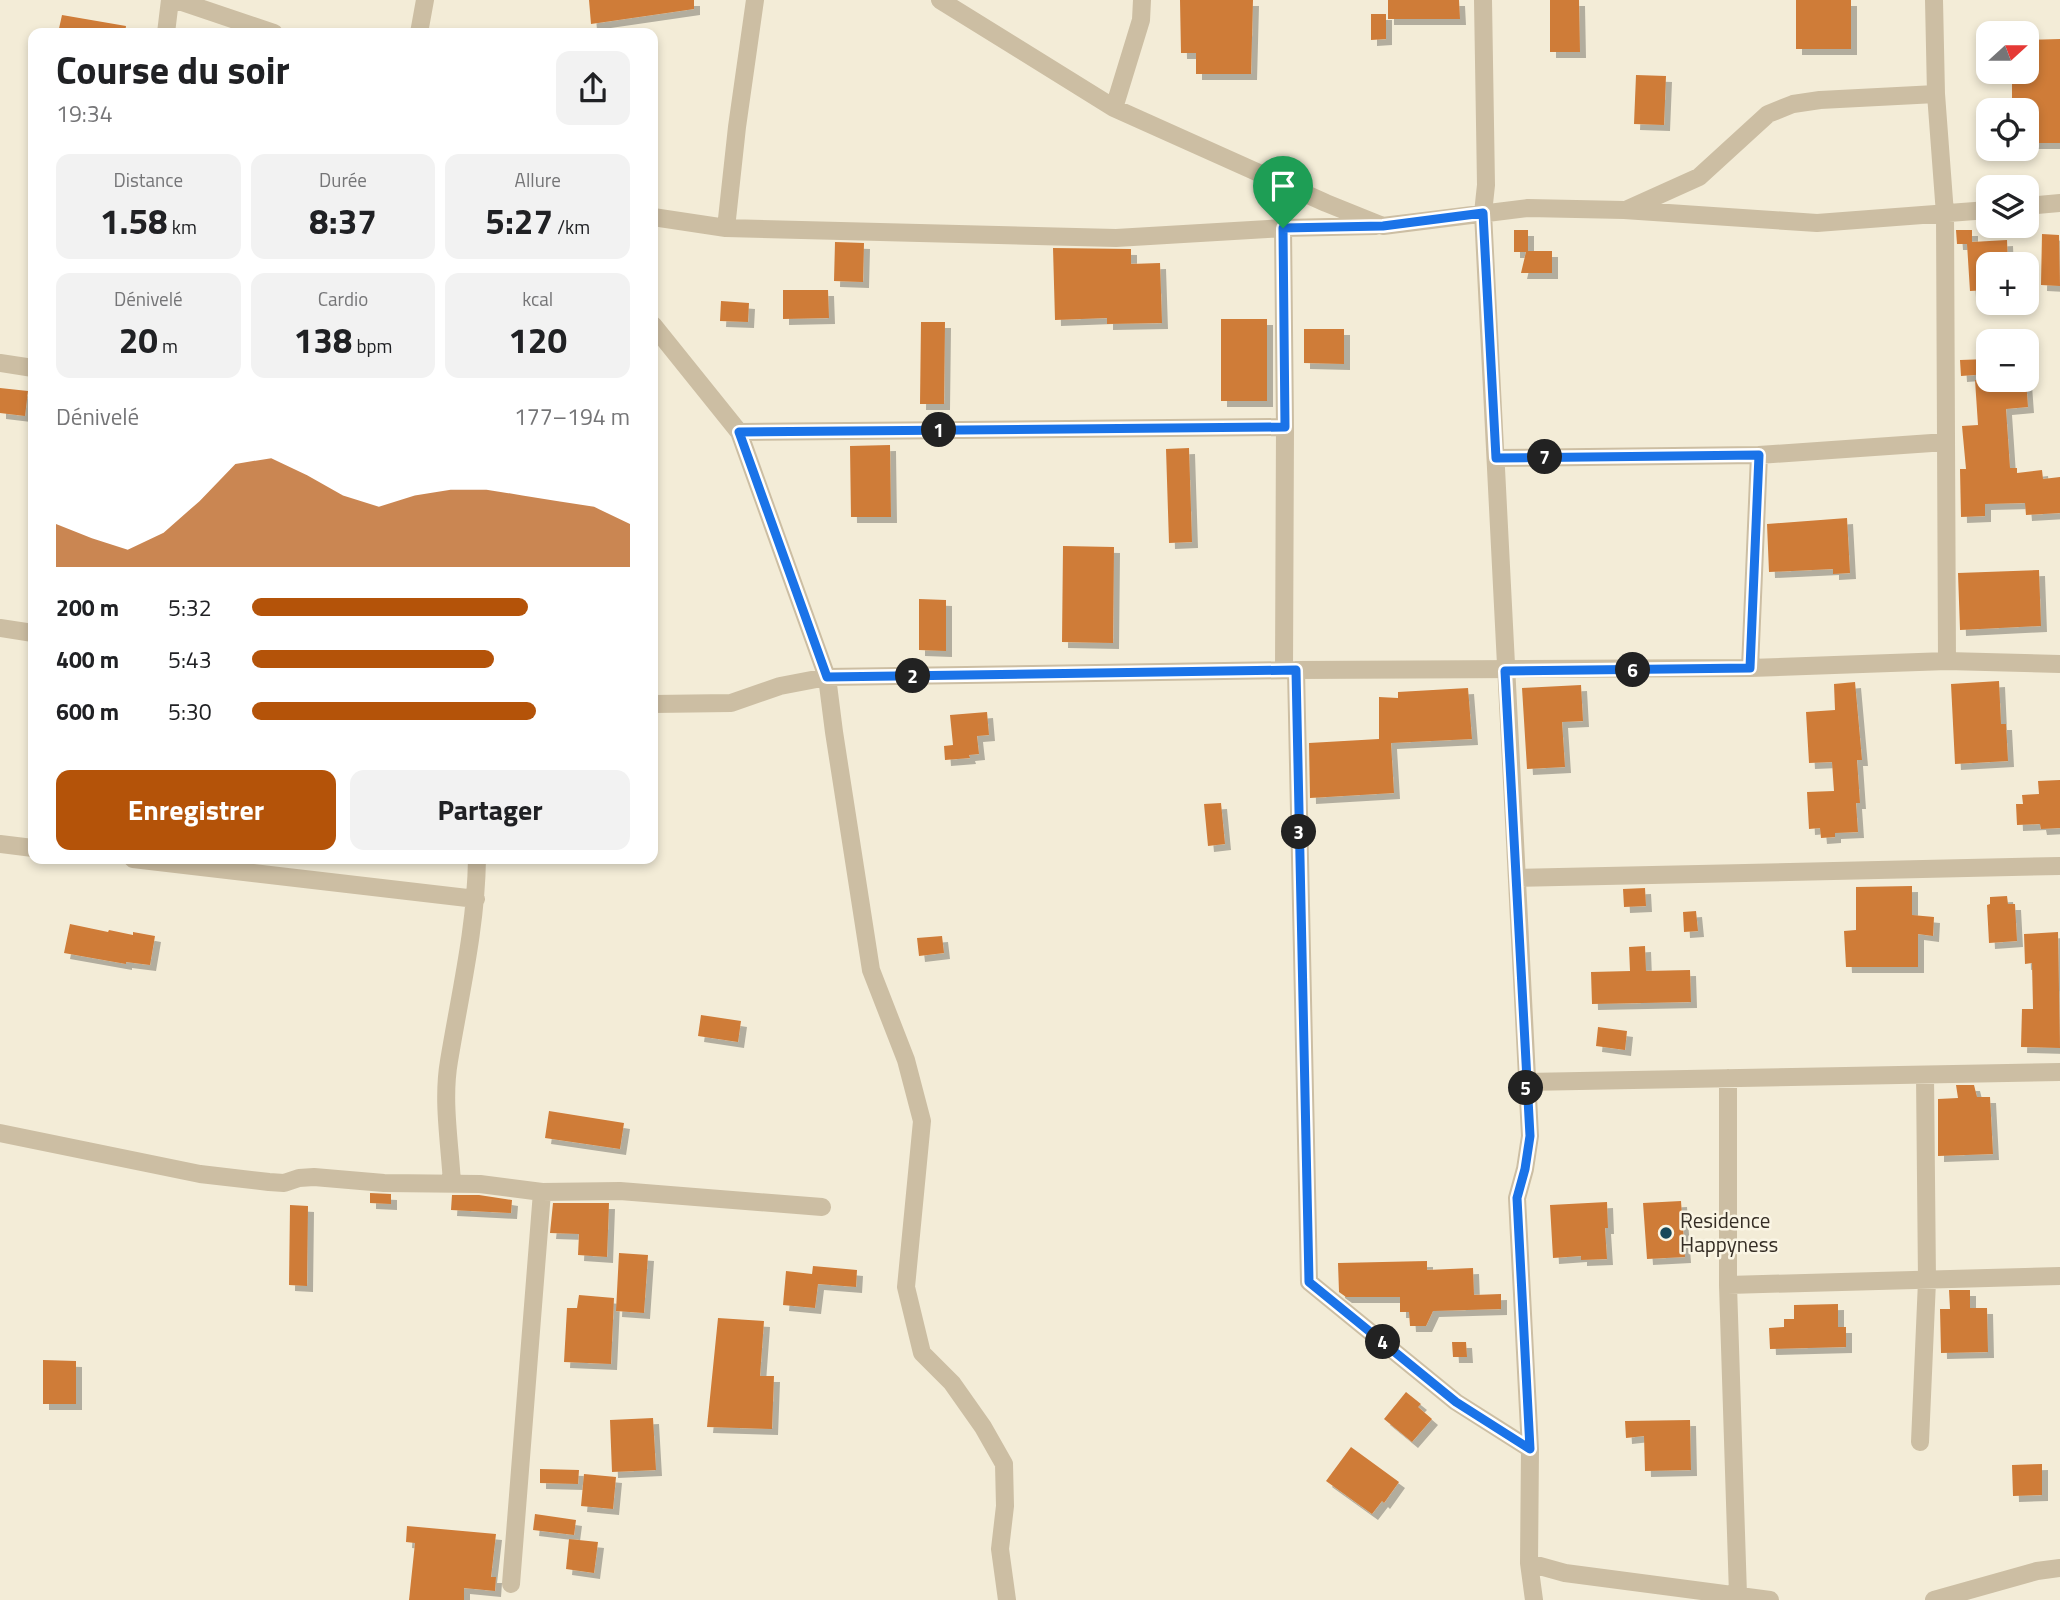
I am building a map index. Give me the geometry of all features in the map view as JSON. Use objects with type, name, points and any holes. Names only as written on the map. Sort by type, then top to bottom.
[{"type":"street","points":[[167,28],[170,0]]},
{"type":"street","points":[[176,0],[259,28]]},
{"type":"street","points":[[420,28],[425,0]]},
{"type":"street","points":[[726,228],[755,0]]},
{"type":"street","points":[[940,0],[1114,108],[1383,226]]},
{"type":"street","points":[[1114,108],[1141,20],[1142,0]]},
{"type":"street","points":[[1483,0],[1486,185],[1483,213],[1530,1136],[1517,1198],[1530,1449],[1529,1563],[1534,1600]]},
{"type":"street","points":[[1934,0],[1936,94],[1945,214],[1947,661]]},
{"type":"street","points":[[1624,210],[1699,177],[1768,114],[1793,104],[1820,100],[1936,94]]},
{"type":"street","points":[[2039,205],[2060,203]]},
{"type":"street","points":[[658,218],[726,228],[1116,238],[1283,228],[1383,226],[1528,208],[1624,210],[1817,223],[1976,211]]},
{"type":"street","points":[[1283,228],[1290,670],[1309,1282],[1456,1402],[1530,1449]]},
{"type":"street","points":[[658,331],[739,432],[827,677],[871,970],[906,1060],[922,1121],[906,1287],[922,1353],[952,1382],[984,1427],[1004,1464],[1005,1506],[1000,1549],[1007,1600]]},
{"type":"street","points":[[0,363],[28,367]]},
{"type":"street","points":[[739,432],[1285,427]]},
{"type":"street","points":[[1496,458],[1759,455],[1946,442]]},
{"type":"street","points":[[1750,668],[1759,455]]},
{"type":"street","points":[[0,628],[28,632]]},
{"type":"street","points":[[658,704],[731,703],[780,686],[827,677],[1290,670],[1750,668],[1947,661],[2060,664]]},
{"type":"street","points":[[0,844],[28,847]]},
{"type":"street","points":[[176,864],[477,899]]},
{"type":"street","points":[[452,1184],[447,1091],[449,1062],[477,899],[477,864]]},
{"type":"street","points":[[1517,878],[2060,866]]},
{"type":"street","points":[[1526,1082],[2060,1072]]},
{"type":"street","points":[[1920,1442],[1927,1280],[1925,1075]]},
{"type":"street","points":[[1728,1078],[1728,1285],[1738,1595]]},
{"type":"street","points":[[0,1133],[200,1174],[270,1182],[314,1177],[384,1183],[503,1186],[542,1192],[620,1191],[822,1206]]},
{"type":"street","points":[[511,1584],[542,1192]]},
{"type":"street","points":[[1728,1285],[2060,1276]]},
{"type":"street","points":[[1529,1563],[1565,1573],[1765,1600]]},
{"type":"street","points":[[1934,1600],[2060,1567]]},
{"type":"building","points":[[589,0],[694,0],[694,9],[591,24]]},
{"type":"building","points":[[1180,0],[1253,0],[1251,74],[1196,74],[1196,53],[1181,53]]},
{"type":"building","points":[[1388,0],[1459,0],[1460,19],[1388,19]]},
{"type":"building","points":[[1550,0],[1579,0],[1580,52],[1550,52]]},
{"type":"building","points":[[1796,0],[1851,0],[1851,49],[1796,49]]},
{"type":"building","points":[[1371,14],[1386,14],[1386,39],[1371,40]]},
{"type":"building","points":[[62,15],[126,26],[126,28],[59,28]]},
{"type":"building","points":[[2060,39],[2060,143],[2039,143],[2039,98],[2012,98],[2012,84],[2039,84],[2039,40]]},
{"type":"building","points":[[1636,75],[1666,76],[1664,125],[1634,124]]},
{"type":"building","points":[[1514,230],[1528,230],[1528,251],[1552,251],[1552,273],[1521,273],[1526,252],[1514,252]]},
{"type":"building","points":[[1956,230],[1972,230],[1972,242],[2007,240],[2008,252],[1976,252],[1976,291],[1970,291],[1967,244],[1957,244]]},
{"type":"building","points":[[2042,234],[2059,235],[2060,286],[2041,285]]},
{"type":"building","points":[[835,242],[864,243],[863,282],[834,281]]},
{"type":"building","points":[[1053,248],[1131,249],[1131,264],[1160,263],[1162,323],[1107,324],[1107,318],[1055,320]]},
{"type":"building","points":[[783,290],[828,290],[829,318],[783,319]]},
{"type":"building","points":[[721,301],[749,303],[748,322],[720,321]]},
{"type":"building","points":[[1221,319],[1267,319],[1267,401],[1221,401]]},
{"type":"building","points":[[921,322],[945,322],[944,404],[920,404]]},
{"type":"building","points":[[1304,329],[1344,329],[1344,364],[1304,363]]},
{"type":"building","points":[[1976,359],[1976,375],[1961,376],[1960,360]]},
{"type":"building","points":[[1975,380],[1976,392],[2027,392],[2028,407],[2006,409],[2010,468],[2017,468],[2017,473],[2042,470],[2043,479],[2060,477],[2060,513],[2026,515],[2025,503],[1985,504],[1985,516],[1961,517],[1960,469],[1966,469],[1962,426],[1978,425]]},
{"type":"building","points":[[0,388],[28,391],[25,416],[0,413]]},
{"type":"building","points":[[890,445],[891,517],[851,517],[850,446]]},
{"type":"building","points":[[1189,448],[1192,542],[1169,543],[1166,449]]},
{"type":"building","points":[[1847,518],[1850,573],[1833,574],[1833,569],[1769,572],[1767,524]]},
{"type":"building","points":[[1063,546],[1114,547],[1113,643],[1062,642]]},
{"type":"building","points":[[2039,570],[2041,626],[1960,630],[1958,573]]},
{"type":"building","points":[[919,599],[946,600],[946,651],[919,650]]},
{"type":"building","points":[[1999,681],[2001,724],[2006,724],[2008,761],[1955,764],[1951,684]]},
{"type":"building","points":[[1855,682],[1862,760],[1857,760],[1860,803],[1856,803],[1858,832],[1835,833],[1835,837],[1821,838],[1820,828],[1809,829],[1807,792],[1834,791],[1832,762],[1809,763],[1806,712],[1835,710],[1834,684]]},
{"type":"building","points":[[1581,685],[1583,721],[1562,722],[1565,767],[1527,769],[1522,688]]},
{"type":"building","points":[[1468,688],[1472,739],[1391,743],[1394,793],[1310,798],[1309,743],[1379,739],[1379,697],[1398,698],[1398,692]]},
{"type":"building","points":[[987,712],[989,735],[977,736],[979,754],[969,755],[970,758],[945,760],[944,746],[953,745],[950,715]]},
{"type":"building","points":[[2060,780],[2060,828],[2041,829],[2040,824],[2017,825],[2016,804],[2023,804],[2022,795],[2039,794],[2038,781]]},
{"type":"building","points":[[1221,803],[1225,844],[1208,846],[1204,804]]},
{"type":"building","points":[[1912,886],[1912,915],[1934,917],[1933,936],[1918,934],[1918,967],[1846,967],[1844,931],[1856,930],[1856,887]]},
{"type":"building","points":[[1645,888],[1646,906],[1624,907],[1623,889]]},
{"type":"building","points":[[2007,896],[2008,904],[2015,904],[2017,941],[1989,943],[1987,905],[1990,904],[1990,897]]},
{"type":"building","points":[[1696,911],[1698,931],[1684,932],[1683,912]]},
{"type":"building","points":[[70,924],[108,932],[109,930],[133,935],[133,932],[155,936],[150,965],[126,964],[64,953]]},
{"type":"building","points":[[2058,932],[2060,1048],[2021,1047],[2022,1009],[2033,1009],[2032,963],[2025,964],[2024,934]]},
{"type":"building","points":[[942,936],[944,953],[919,956],[917,938]]},
{"type":"building","points":[[1645,946],[1646,971],[1690,970],[1691,1002],[1592,1004],[1591,972],[1630,971],[1629,947]]},
{"type":"building","points":[[701,1015],[741,1021],[738,1042],[698,1036]]},
{"type":"building","points":[[1598,1027],[1627,1031],[1625,1050],[1596,1046]]},
{"type":"building","points":[[1956,1085],[1974,1085],[1977,1097],[1990,1097],[1993,1154],[1938,1156],[1938,1099],[1958,1098]]},
{"type":"building","points":[[549,1111],[624,1123],[620,1149],[545,1138]]},
{"type":"building","points":[[370,1193],[391,1194],[391,1204],[370,1203]]},
{"type":"building","points":[[452,1195],[479,1195],[512,1200],[511,1213],[451,1210]]},
{"type":"building","points":[[1681,1201],[1685,1257],[1647,1259],[1643,1203]]},
{"type":"building","points":[[1607,1202],[1607,1259],[1581,1260],[1581,1256],[1553,1258],[1550,1205]]},
{"type":"building","points":[[553,1203],[609,1203],[607,1257],[578,1255],[579,1234],[550,1233]]},
{"type":"building","points":[[290,1205],[308,1206],[307,1286],[289,1285]]},
{"type":"building","points":[[619,1253],[648,1255],[644,1313],[616,1311]]},
{"type":"building","points":[[1427,1261],[1427,1270],[1473,1268],[1474,1295],[1501,1294],[1501,1309],[1433,1311],[1426,1326],[1410,1326],[1409,1312],[1400,1312],[1400,1297],[1346,1297],[1339,1292],[1338,1263]]},
{"type":"building","points":[[813,1266],[857,1270],[856,1287],[818,1284],[815,1308],[783,1305],[786,1271],[812,1274]]},
{"type":"building","points":[[1949,1290],[1970,1290],[1970,1308],[1987,1308],[1988,1352],[1941,1353],[1940,1309],[1950,1309]]},
{"type":"building","points":[[579,1295],[614,1298],[611,1364],[564,1362],[567,1308],[577,1308]]},
{"type":"building","points":[[1838,1304],[1838,1327],[1846,1327],[1846,1347],[1770,1349],[1769,1328],[1784,1327],[1784,1319],[1794,1319],[1794,1305]]},
{"type":"building","points":[[718,1318],[764,1321],[760,1376],[774,1376],[772,1429],[707,1427]]},
{"type":"building","points":[[1452,1342],[1466,1342],[1467,1357],[1453,1357]]},
{"type":"building","points":[[43,1360],[76,1361],[76,1404],[43,1404]]},
{"type":"building","points":[[1406,1392],[1421,1404],[1418,1407],[1432,1419],[1412,1442],[1384,1419]]},
{"type":"building","points":[[653,1418],[656,1470],[612,1472],[610,1420]]},
{"type":"building","points":[[1690,1420],[1691,1470],[1645,1471],[1644,1436],[1626,1438],[1625,1421]]},
{"type":"building","points":[[1351,1447],[1399,1482],[1372,1514],[1326,1481]]},
{"type":"building","points":[[2042,1464],[2042,1495],[2013,1496],[2012,1465]]},
{"type":"building","points":[[540,1469],[579,1470],[578,1484],[540,1483]]},
{"type":"building","points":[[584,1474],[616,1477],[613,1509],[581,1506]]},
{"type":"building","points":[[535,1514],[576,1520],[574,1535],[533,1530]]},
{"type":"building","points":[[407,1526],[496,1534],[491,1577],[496,1577],[495,1591],[464,1588],[464,1600],[409,1600],[415,1543],[406,1542]]},
{"type":"building","points":[[569,1539],[598,1542],[594,1573],[566,1569]]},
{"type":"place","name":"Residence Happyness","points":[[1666,1233]]},
{"type":"route","points":[[1483,213],[1496,458],[1759,455],[1750,668],[1505,671],[1530,1136],[1517,1198],[1530,1449],[1456,1402],[1309,1282],[1296,670],[827,677],[739,432],[1285,427],[1283,228],[1383,226],[1483,213]]}]
